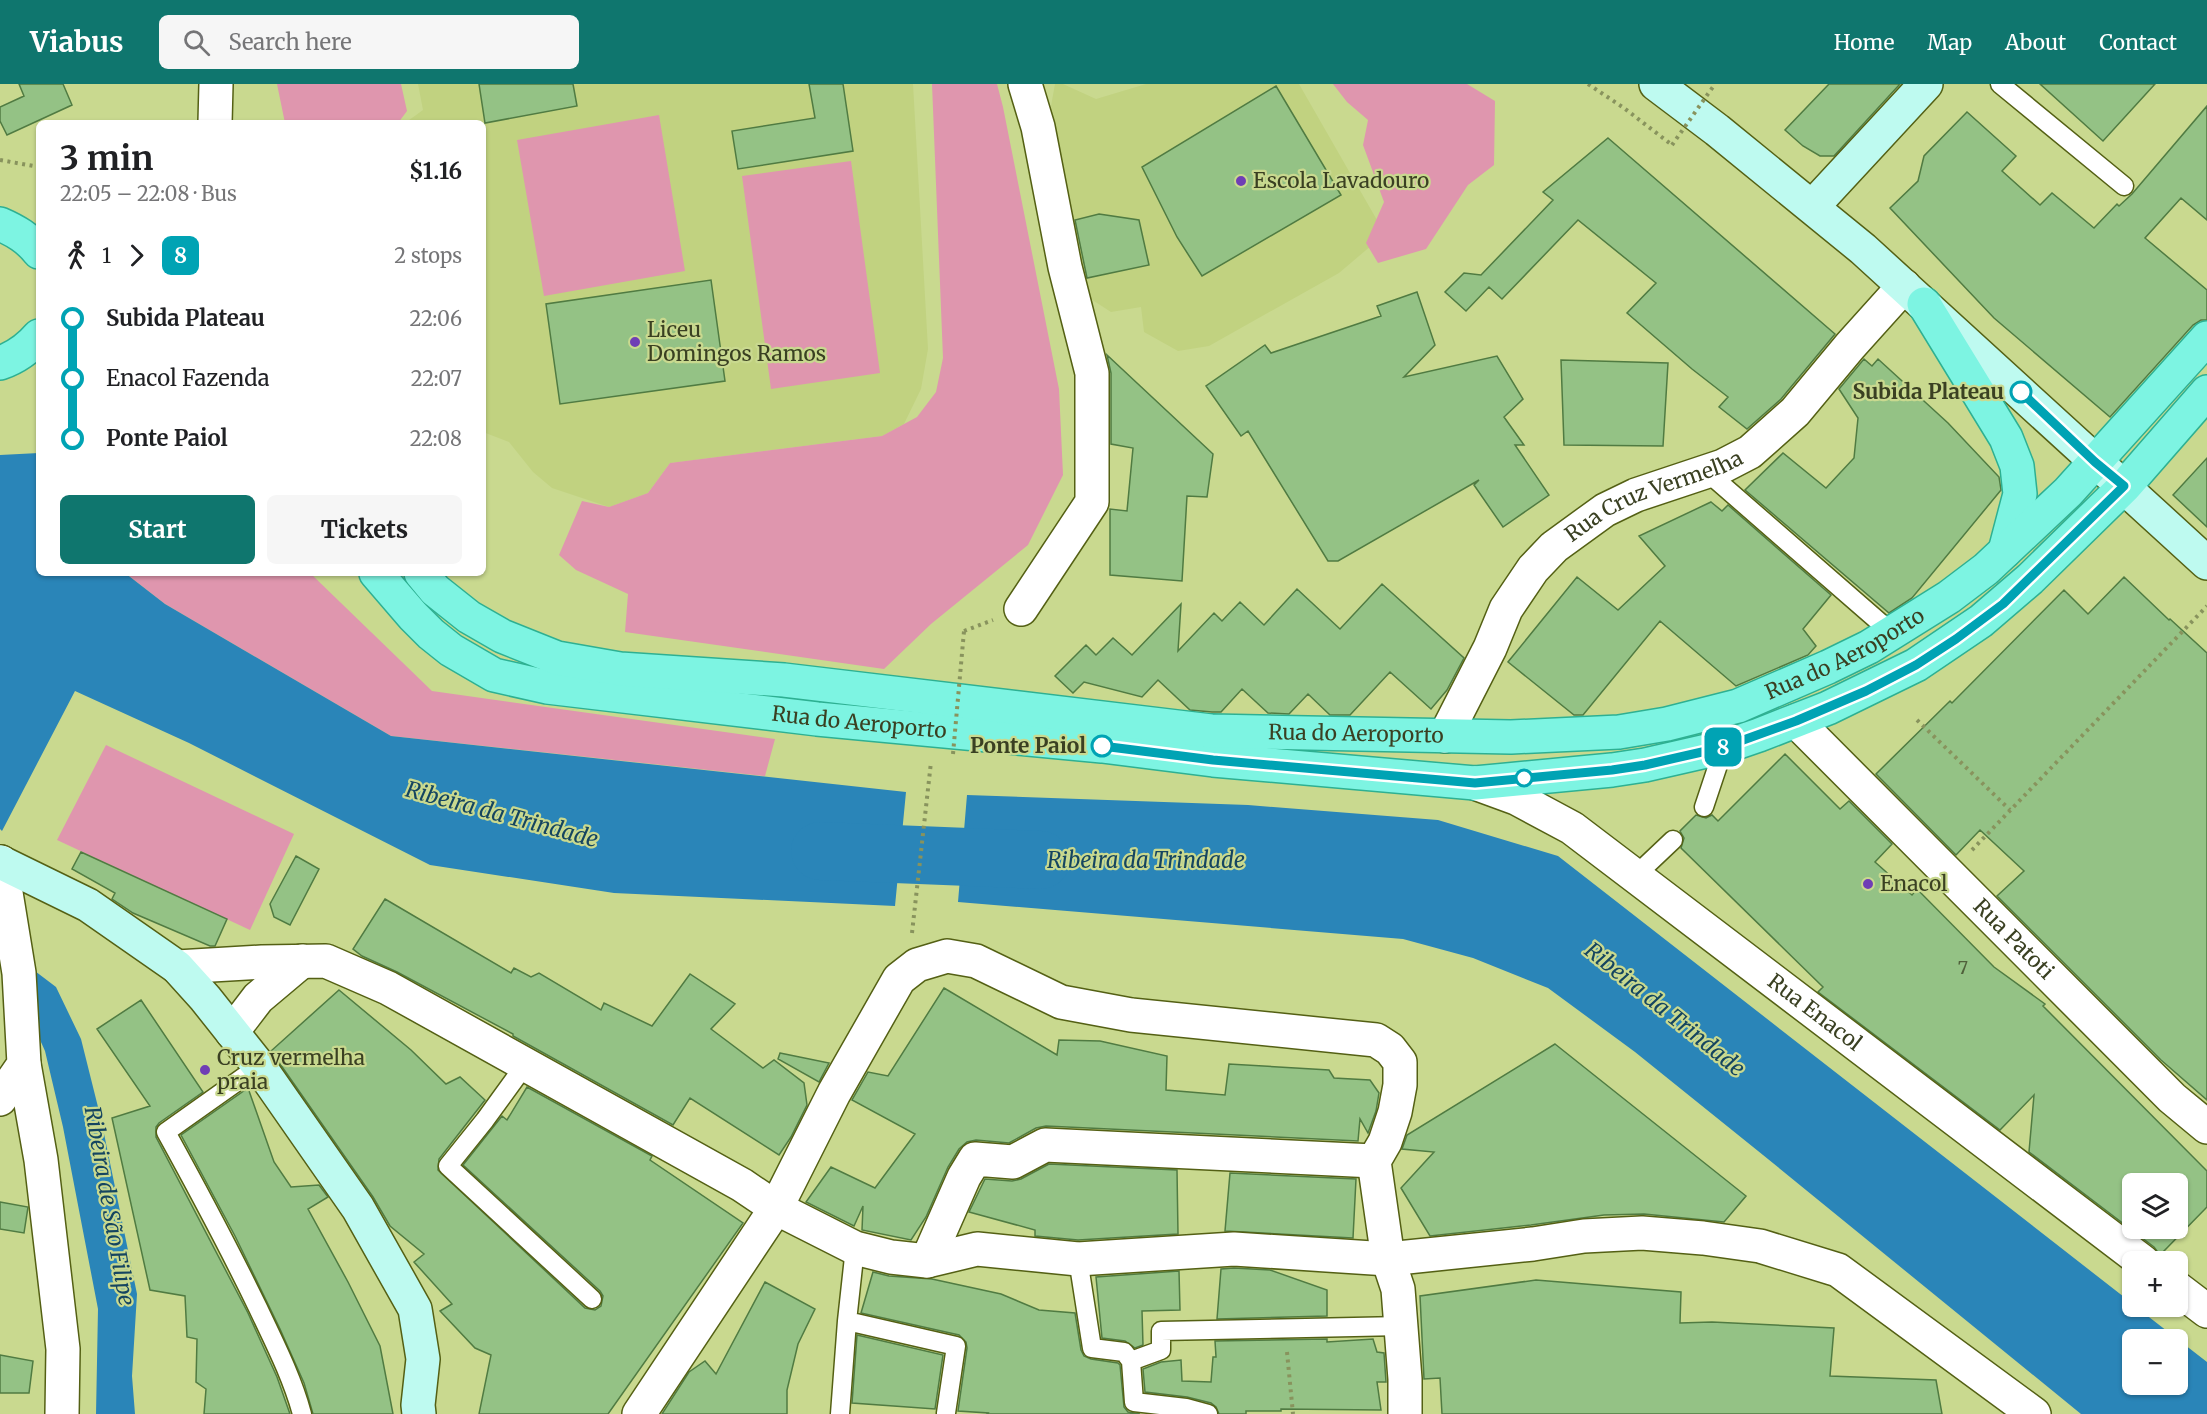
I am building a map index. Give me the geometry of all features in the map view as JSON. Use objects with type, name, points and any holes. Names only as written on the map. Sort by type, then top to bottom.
[{"type":"main road","points":[[0,224],[15,230],[36,245]]},
{"type":"main road","points":[[1914,295],[2006,438],[2017,466],[2020,494],[2006,551]]},
{"type":"main road","name":"Rua do Aeroporto","points":[[424,576],[435,590],[469,618],[502,636],[557,658],[610,667],[796,681],[1211,731],[1445,736],[1543,736],[1619,732],[1667,724],[1738,706],[1828,667],[1892,633],[1970,583],[2068,492],[2207,338]]},
{"type":"main road","points":[[17,360],[36,340]]},
{"type":"main road","name":"Rua do Aeroporto","points":[[379,576],[413,616],[451,650],[494,675],[547,687],[805,718],[1102,746],[1213,760],[1475,783],[1634,766],[1724,747],[1796,721],[1866,691],[1916,665],[1981,621],[2030,579],[2124,486],[2207,392]]},
{"type":"street","points":[[214,120],[216,84]]},
{"type":"street","points":[[1021,609],[1092,502],[1092,373],[1065,267],[1038,127],[1025,84]]},
{"type":"street","points":[[1656,84],[1717,129],[1813,206],[1914,295],[2207,563]]},
{"type":"street","points":[[1813,206],[1926,84]]},
{"type":"street","name":"Rua Cruz Vermelha","points":[[1445,736],[1485,658],[1506,609],[1533,569],[1554,547],[1605,510],[1636,495],[1723,466],[1750,452],[1795,412],[1850,346],[1914,295]]},
{"type":"street","name":"Rua Patoti","points":[[1796,721],[2172,1098],[2207,1127]]},
{"type":"street","name":"Rua Enacol","points":[[1475,783],[1516,798],[1572,828],[2129,1251]]},
{"type":"street","points":[[0,862],[88,905],[177,967],[259,1066],[358,1208],[414,1310],[423,1359],[419,1414]]},
{"type":"street","points":[[0,862],[20,974],[24,1064],[40,1160],[63,1349],[62,1414]]},
{"type":"street","points":[[639,1414],[776,1208],[834,1093],[899,979],[918,965],[947,956],[976,961],[1061,1002],[1131,1015],[1376,1040],[1390,1049],[1400,1062],[1400,1085],[1395,1112],[1385,1142],[1374,1161],[1388,1259],[1398,1289],[1402,1326],[1405,1414]]},
{"type":"street","points":[[177,967],[326,961],[387,988],[742,1185],[776,1208],[855,1248],[891,1257],[927,1261],[977,1249],[1078,1259],[1234,1248],[1388,1259],[1533,1244],[1584,1236],[1642,1233],[1703,1238],[1760,1246],[1838,1270],[2034,1414]]},
{"type":"street","points":[[232,1032],[258,998],[302,962]]},
{"type":"street","points":[[0,1099],[24,1064]]},
{"type":"street","points":[[927,1261],[964,1177],[975,1159],[1013,1162],[1045,1145],[1374,1161]]},
{"type":"street","points":[[2188,1297],[2207,1311]]},
{"type":"lane","points":[[2000,84],[2124,186]]},
{"type":"lane","points":[[1706,471],[1892,633]]},
{"type":"lane","points":[[1704,807],[1724,747]]},
{"type":"lane","points":[[1636,875],[1673,840]]},
{"type":"lane","points":[[525,1065],[448,1166],[592,1299]]},
{"type":"lane","points":[[259,1066],[166,1132],[225,1240],[255,1302],[292,1382],[302,1414]]},
{"type":"lane","points":[[840,1414],[855,1248]]},
{"type":"lane","points":[[1078,1259],[1092,1348],[1124,1352],[1131,1361],[1134,1402],[1186,1408],[1208,1414]]},
{"type":"lane","points":[[847,1321],[956,1346],[946,1413]]},
{"type":"lane","points":[[1131,1361],[1161,1350],[1161,1331],[1402,1326]]},
{"type":"path","points":[[1588,84],[1672,146],[1715,84]]},
{"type":"path","points":[[0,160],[36,166]]},
{"type":"path","points":[[1948,874],[2207,606]]},
{"type":"path","points":[[953,754],[964,631]]},
{"type":"path","points":[[1917,720],[2010,810]]},
{"type":"path","points":[[912,933],[931,761]]},
{"type":"path","points":[[1286,1328],[1293,1414]]},
{"type":"shaded area","points":[[277,84],[401,84],[407,111],[400,120],[284,120]]},
{"type":"shaded area","points":[[418,84],[913,84],[928,349],[921,389],[904,424],[882,436],[670,463],[648,493],[609,507],[552,488],[533,472],[509,442],[486,433],[486,120],[409,120],[423,110]]},
{"type":"shaded area","points":[[932,84],[997,84],[1003,107],[1059,389],[1063,475],[1028,545],[931,624],[884,669],[625,632],[628,594],[576,570],[559,555],[582,501],[609,507],[648,493],[670,463],[882,436],[917,417],[936,392],[943,358]]},
{"type":"shaded area","points":[[1055,84],[1063,84],[1096,99],[1146,84],[1299,84],[1385,234],[1339,273],[1209,346],[1178,351],[1144,332],[1141,307],[1111,312],[1080,292],[1057,182],[1051,106]]},
{"type":"shaded area","points":[[1333,84],[1467,84],[1495,101],[1494,165],[1468,185],[1426,249],[1378,263],[1366,243],[1384,202],[1363,145],[1368,120],[1347,102]]},
{"type":"shaded area","points":[[659,115],[685,271],[544,296],[517,140]]},
{"type":"shaded area","points":[[851,161],[880,373],[771,389],[742,176]]},
{"type":"shaded area","points":[[129,576],[313,576],[432,691],[775,739],[765,776],[391,736],[165,604]]},
{"type":"shaded area","points":[[106,745],[294,834],[250,930],[57,840]]},
{"type":"water","points":[[36,453],[36,576],[129,576],[165,604],[391,736],[906,792],[895,906],[614,893],[430,865],[189,743],[75,691],[2,831],[0,829],[0,455]]},
{"type":"water","points":[[967,795],[1248,805],[1438,820],[1558,856],[2122,1295],[2122,1317],[2149,1317],[2164,1329],[2122,1329],[2122,1395],[2188,1395],[2188,1347],[2207,1362],[2207,1414],[2081,1414],[1635,1052],[1548,988],[1473,958],[1403,939],[958,902]]},
{"type":"water","name":"Ribeira de São Filipe","points":[[27,965],[56,987],[81,1039],[101,1119],[137,1294],[132,1376],[135,1414],[96,1414],[98,1309],[63,1127],[45,1051],[29,1015]]},
{"type":"building","points":[[19,84],[63,84],[72,105],[7,135],[0,121],[0,107],[24,96]]},
{"type":"building","points":[[479,84],[573,84],[577,106],[486,123]]},
{"type":"building","points":[[809,84],[843,84],[853,151],[738,169],[732,131],[815,118]]},
{"type":"building","points":[[1829,84],[1900,84],[1834,156],[1820,156],[1803,146],[1785,130]]},
{"type":"building","points":[[2040,84],[2155,84],[2103,141]]},
{"type":"building","name":"Escola Lavadouro","points":[[1276,86],[1341,195],[1202,276],[1177,237],[1142,167]]},
{"type":"building","points":[[2207,106],[2207,220],[2181,198],[2145,238],[2207,290],[2207,320],[2201,320],[2193,325],[2110,417],[1994,318],[1890,208],[1918,181],[1924,156],[1967,112],[2016,156],[2002,171],[2040,205],[2052,193],[2094,228],[2117,204],[2119,206],[2132,194]]},
{"type":"building","points":[[1608,138],[1835,334],[1781,399],[1747,429],[1719,407],[1728,397],[1627,313],[1656,283],[1578,220],[1502,299],[1489,287],[1466,311],[1445,292],[1464,273],[1481,275],[1553,200],[1543,192]]},
{"type":"building","points":[[1099,214],[1139,220],[1149,265],[1087,278],[1075,220]]},
{"type":"building","name":"Liceu Domingos Ramos","points":[[711,280],[725,381],[560,404],[546,304]]},
{"type":"building","points":[[1417,292],[1435,345],[1404,377],[1497,356],[1523,399],[1504,417],[1524,445],[1515,445],[1549,495],[1503,527],[1474,485],[1479,480],[1338,561],[1328,561],[1248,431],[1241,436],[1206,386],[1265,345],[1271,353],[1381,316],[1377,306]]},
{"type":"building","points":[[1107,355],[1213,454],[1207,497],[1187,496],[1182,581],[1110,575],[1110,509],[1127,511],[1133,448],[1111,444],[1111,373]]},
{"type":"building","points":[[1864,359],[1872,366],[1878,359],[1948,423],[1999,477],[2001,490],[1912,598],[1889,613],[1745,490],[1783,453],[1826,488],[1854,458],[1858,418],[1839,389]]},
{"type":"building","points":[[1561,360],[1668,363],[1663,446],[1564,445]]},
{"type":"building","points":[[2207,458],[2207,527],[2173,495]]},
{"type":"building","points":[[1711,502],[1722,511],[1728,505],[1831,595],[1803,629],[1816,646],[1808,655],[1736,686],[1660,621],[1583,715],[1574,715],[1508,662],[1577,577],[1618,610],[1665,566],[1639,536]]},
{"type":"building","points":[[2124,577],[2207,653],[2207,1100],[2161,1060],[1997,896],[2024,871],[1980,830],[1956,855],[1876,774],[1950,701],[1952,703],[2064,590],[2088,614]]},
{"type":"building","points":[[1382,584],[1464,658],[1447,690],[1431,709],[1390,672],[1350,715],[1330,715],[1308,694],[1289,714],[1268,713],[1242,689],[1221,712],[1190,710],[1158,680],[1142,697],[1084,682],[1073,693],[1055,676],[1086,645],[1096,655],[1113,638],[1132,655],[1181,604],[1178,651],[1214,613],[1222,621],[1240,602],[1264,625],[1297,589],[1340,629]]},
{"type":"building","points":[[1785,754],[1840,809],[1849,801],[1892,844],[1875,862],[1912,895],[1917,889],[1994,967],[2045,1004],[2043,1006],[2207,1171],[2207,1207],[2188,1226],[2188,1173],[2122,1173],[2122,1223],[2029,1152],[2034,1095],[2000,1130],[1818,992],[1823,987],[1681,848],[1684,838],[1680,831],[1696,815],[1706,818],[1712,815],[1718,821]]},
{"type":"building","points":[[81,852],[227,919],[215,946],[210,946],[133,913],[112,899],[115,893],[72,869]]},
{"type":"building","points":[[296,856],[319,869],[290,925],[274,917],[270,904]]},
{"type":"building","points":[[385,899],[511,973],[514,968],[531,977],[539,973],[601,1010],[604,1003],[652,1026],[690,974],[735,1004],[711,1029],[763,1068],[774,1060],[804,1083],[807,1105],[791,1137],[779,1155],[690,1098],[673,1125],[513,1034],[397,972],[362,956],[353,949]]},
{"type":"building","points":[[944,988],[1057,1055],[1059,1040],[1100,1041],[1167,1056],[1166,1090],[1225,1095],[1229,1064],[1329,1070],[1334,1078],[1370,1080],[1379,1093],[1376,1111],[1368,1133],[1360,1119],[1358,1141],[1046,1126],[1036,1128],[1009,1143],[976,1140],[967,1142],[959,1149],[948,1167],[926,1217],[911,1240],[862,1230],[863,1206],[854,1226],[806,1202],[831,1167],[875,1188],[915,1134],[852,1100],[868,1072],[888,1076]]},
{"type":"building","points":[[339,990],[411,1050],[446,1084],[460,1077],[485,1100],[439,1159],[438,1170],[585,1308],[595,1310],[601,1306],[603,1296],[600,1291],[463,1165],[502,1116],[507,1120],[527,1087],[652,1156],[650,1160],[743,1223],[608,1414],[479,1414],[491,1355],[475,1348],[440,1311],[452,1304],[414,1262],[424,1254],[390,1226],[373,1197],[271,1051]]},
{"type":"building","points":[[141,1000],[203,1092],[159,1123],[156,1127],[156,1137],[248,1313],[277,1377],[290,1414],[204,1414],[206,1389],[196,1382],[197,1339],[187,1337],[185,1296],[150,1290],[112,1118],[150,1106],[97,1029]]},
{"type":"building","points":[[1555,1044],[1746,1196],[1724,1222],[1644,1214],[1604,1215],[1430,1236],[1401,1188],[1434,1152],[1402,1149],[1407,1135]]},
{"type":"building","points":[[780,1053],[829,1063],[819,1082],[778,1059]]},
{"type":"building","points":[[248,1088],[274,1162],[291,1187],[319,1185],[328,1197],[308,1209],[380,1346],[393,1414],[313,1414],[304,1383],[280,1329],[235,1236],[181,1135]]},
{"type":"building","points":[[1049,1164],[1177,1170],[1178,1234],[1078,1240],[1035,1236],[1035,1230],[969,1212],[985,1179],[1012,1181],[1021,1179]]},
{"type":"building","points":[[1230,1173],[1356,1179],[1353,1238],[1225,1231]]},
{"type":"building","points":[[0,1202],[28,1207],[24,1233],[0,1229]]},
{"type":"building","points":[[2143,1239],[2176,1239],[2164,1251],[2157,1251]]},
{"type":"building","points":[[1221,1269],[1270,1270],[1327,1290],[1327,1316],[1217,1319]]},
{"type":"building","points":[[1179,1271],[1180,1310],[1142,1311],[1143,1345],[1135,1348],[1125,1341],[1102,1338],[1096,1277]]},
{"type":"building","points":[[873,1272],[889,1276],[932,1279],[1001,1294],[1039,1310],[1075,1313],[1084,1356],[1120,1365],[1124,1407],[1128,1412],[1140,1414],[987,1414],[958,1411],[966,1342],[959,1335],[861,1313]]},
{"type":"building","points":[[1536,1280],[1681,1292],[1680,1323],[1712,1322],[1834,1328],[1830,1376],[1936,1380],[1942,1414],[1442,1414],[1440,1378],[1424,1379],[1420,1296]]},
{"type":"building","points":[[765,1282],[815,1309],[798,1344],[787,1390],[787,1414],[662,1414],[689,1372],[705,1361],[716,1374]]},
{"type":"building","points":[[857,1335],[943,1355],[935,1409],[852,1403]]},
{"type":"building","points":[[1327,1339],[1327,1342],[1373,1339],[1377,1352],[1384,1353],[1386,1382],[1377,1382],[1381,1410],[1281,1409],[1281,1411],[1246,1411],[1246,1414],[1219,1414],[1211,1403],[1187,1397],[1145,1392],[1143,1369],[1161,1362],[1181,1360],[1182,1381],[1211,1382],[1213,1357],[1216,1357],[1215,1341]]},
{"type":"building","points":[[0,1355],[33,1361],[29,1393],[0,1393]]},
{"type":"waterway","name":"Ribeira da Trindade","points":[[820,851],[1041,860]]},
{"type":"bus line","name":"8","points":[[1102,746],[1213,760],[1475,783],[1645,765],[1724,747],[1759,735],[1866,691],[1916,665],[1956,639],[2003,604],[2124,486],[2095,462],[2021,392]]},
{"type":"place","name":"Escola Lavadouro","points":[[1241,181]]},
{"type":"place","name":"Liceu Domingos Ramos","points":[[635,342]]},
{"type":"place","name":"Subida Plateau","points":[[2021,392]]},
{"type":"place","name":"Ponte Paiol","points":[[1102,746]]},
{"type":"place","name":"Enacol","points":[[1868,884]]},
{"type":"place","name":"Cruz vermelha praia","points":[[205,1070]]}]
